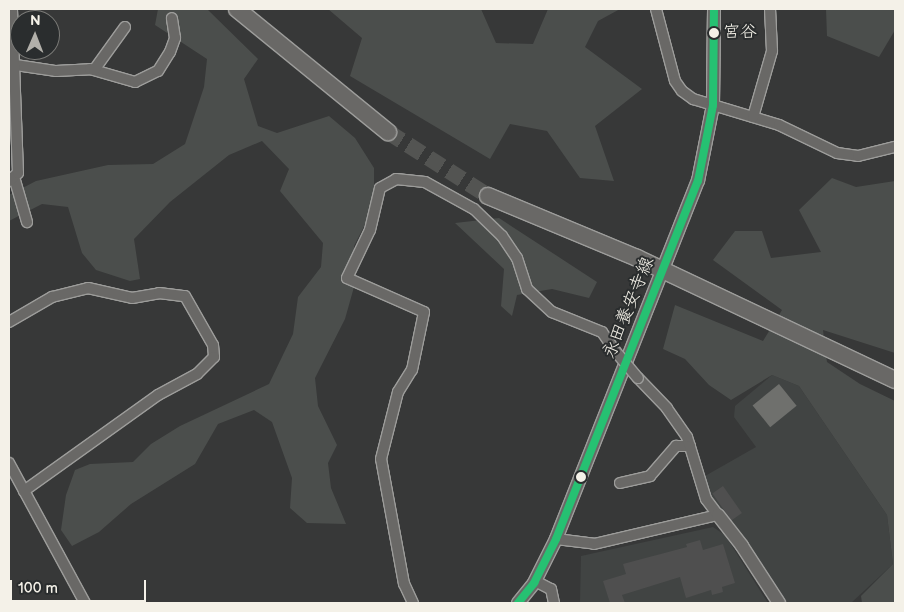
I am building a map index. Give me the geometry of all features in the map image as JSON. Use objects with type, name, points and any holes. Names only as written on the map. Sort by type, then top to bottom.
[{"type":"main road","points":[[237,9],[388,132]]},
{"type":"main road","points":[[488,196],[664,271],[895,380]]},
{"type":"street","points":[[12,9],[14,19],[11,48],[18,173],[12,179],[27,222]]},
{"type":"street","points":[[656,9],[675,81],[682,92],[693,99],[779,125],[837,153],[858,156],[895,147]]},
{"type":"street","name":"永田養安寺線","points":[[518,603],[535,581],[556,539],[698,182],[713,105],[714,9]]},
{"type":"street","points":[[753,117],[772,51],[770,9]]},
{"type":"street","points":[[12,64],[56,71],[94,70],[128,82],[158,71],[174,45],[172,18]]},
{"type":"street","points":[[94,70],[125,27]]},
{"type":"street","points":[[413,603],[404,584],[381,459],[398,392],[412,370],[424,312],[347,278],[370,230],[380,188],[396,179],[425,182],[474,210],[502,236],[517,258],[527,289],[552,312],[602,332],[638,378],[667,408],[690,446],[706,499],[779,603]]},
{"type":"street","points":[[9,322],[52,297],[88,288],[132,298],[159,293],[185,296],[213,345],[214,357],[197,374],[158,395],[24,491]]},
{"type":"street","points":[[620,483],[650,476],[676,446],[690,446]]},
{"type":"street","points":[[9,463],[85,603]]},
{"type":"street","points":[[556,539],[594,544],[718,515]]},
{"type":"street","points":[[535,581],[551,589],[554,603]]},
{"type":"shaded area","points":[[158,9],[207,9],[258,59],[244,79],[258,126],[277,133],[329,116],[355,138],[374,168],[374,207],[354,246],[354,287],[345,319],[315,378],[318,406],[337,445],[328,463],[331,488],[346,524],[307,523],[290,508],[292,478],[272,422],[254,410],[218,424],[195,464],[131,504],[99,532],[72,546],[61,530],[66,495],[75,470],[90,464],[133,462],[151,444],[180,426],[269,384],[293,334],[298,297],[321,267],[323,243],[280,191],[289,169],[262,141],[229,155],[170,202],[134,239],[140,279],[130,281],[96,270],[82,253],[68,207],[42,204],[9,221],[9,195],[36,181],[108,165],[153,164],[185,144],[204,87],[207,59],[155,25]]},
{"type":"shaded area","points":[[328,9],[481,9],[496,43],[533,44],[548,9],[620,9],[598,21],[585,47],[642,89],[595,126],[614,181],[580,178],[547,131],[510,124],[490,159],[350,76],[362,38]]},
{"type":"shaded area","points":[[826,9],[895,9],[895,30],[879,57],[827,36]]},
{"type":"shaded area","points":[[832,178],[856,187],[895,181],[895,353],[823,330],[827,362],[860,384],[895,401],[895,603],[862,603],[861,596],[893,564],[887,515],[799,386],[772,375],[731,400],[709,385],[685,359],[663,349],[675,305],[763,341],[782,310],[713,260],[735,231],[762,231],[771,258],[821,252],[799,210]]},
{"type":"shaded area","points":[[499,218],[597,282],[589,298],[552,289],[517,295],[512,316],[501,306],[504,269],[455,223]]},
{"type":"shaded area","points":[[772,375],[799,386],[887,515],[893,564],[851,603],[788,603],[711,497],[705,476],[756,447],[734,417],[735,406]]},
{"type":"shaded area","points":[[779,384],[797,406],[770,427],[753,405]]},
{"type":"shaded area","points":[[713,527],[725,535],[768,603],[580,603],[581,556]]},
{"type":"building","points":[[723,486],[742,513],[731,520],[712,493]]},
{"type":"building","points":[[700,540],[703,550],[723,544],[735,583],[722,587],[723,592],[712,595],[711,590],[686,598],[680,577],[622,595],[625,603],[610,603],[603,581],[626,574],[623,564],[687,547],[686,544]]},
{"type":"tunnel","points":[[388,132],[488,196]]},
{"type":"transit line","points":[[518,603],[534,583],[556,539],[698,181],[713,105],[714,9]]},
{"type":"place","name":"宮谷","points":[[714,33]]}]
